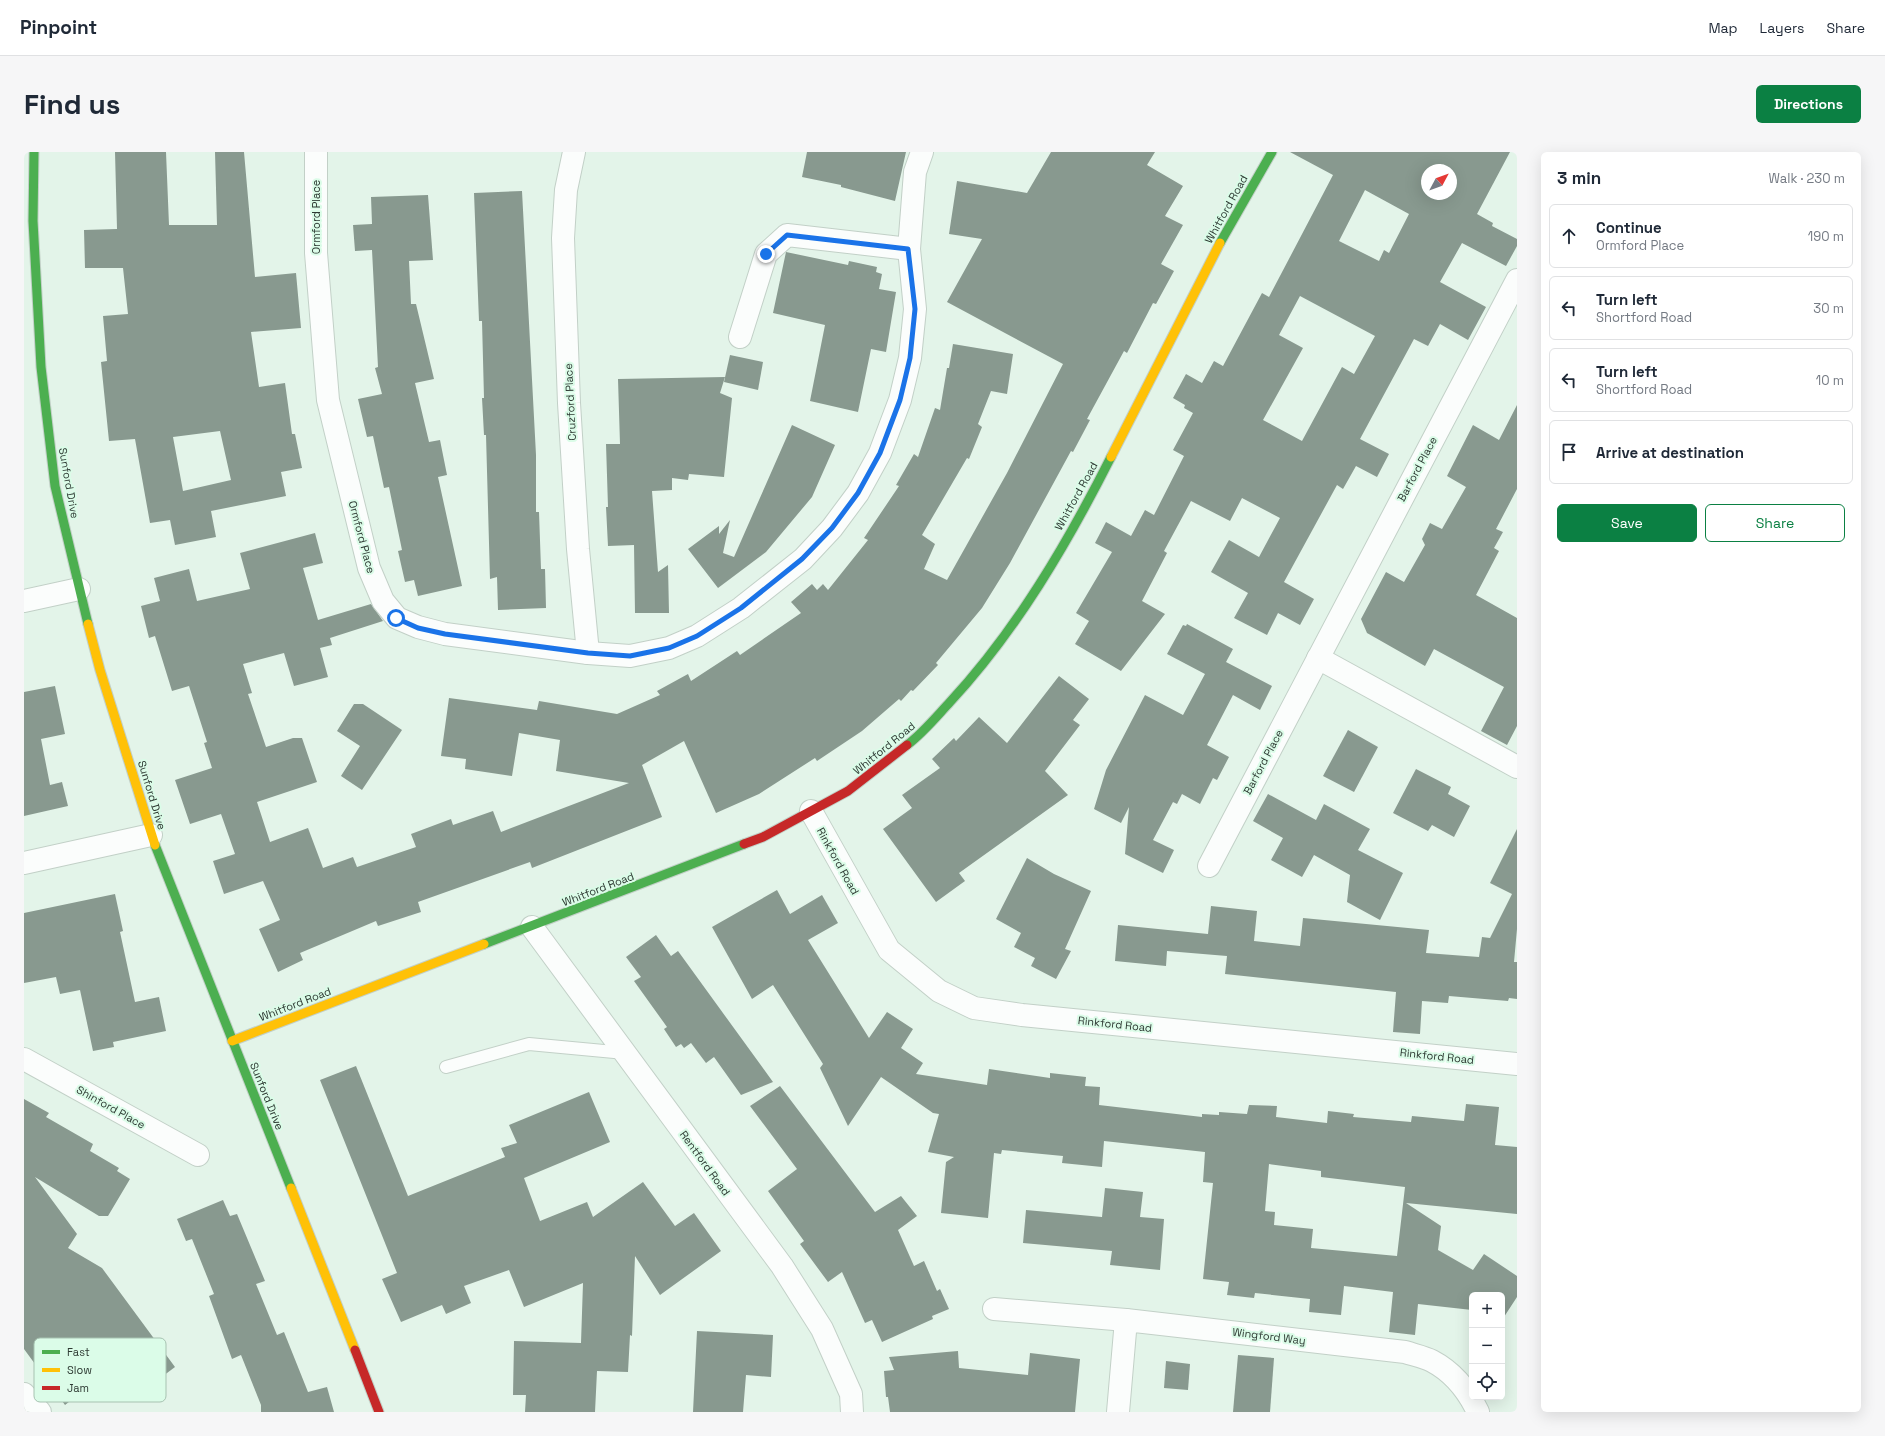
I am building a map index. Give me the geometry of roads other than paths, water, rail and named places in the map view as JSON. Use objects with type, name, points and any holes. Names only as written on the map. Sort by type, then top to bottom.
[{"type":"street","name":"Sunford Drive","points":[[34,152],[33,221],[41,367],[55,486],[100,670],[151,835],[379,1412]]},
{"type":"street","name":"Ormford Place","points":[[316,152],[316,253],[328,400],[368,568],[383,601],[396,618],[418,628],[588,653],[630,656],[669,648],[697,636],[741,608],[802,559],[832,528],[858,493],[880,453],[900,400],[910,358],[915,309],[908,249],[915,172],[922,152]]},
{"type":"street","name":"Cruzford Place","points":[[574,152],[566,190],[563,238],[569,403],[578,549],[588,653]]},
{"type":"street","name":"Whitford Road","points":[[232,1041],[764,837],[848,791],[919,736],[980,670],[1029,599],[1084,510],[1233,218],[1272,152]]},
{"type":"street","points":[[740,337],[766,254],[787,235],[908,249]]},
{"type":"street","name":"Barford Place","points":[[1209,866],[1517,280]]},
{"type":"street","points":[[24,601],[79,588]]},
{"type":"street","points":[[1318,658],[1517,767]]},
{"type":"street","name":"Rinkford Road","points":[[811,811],[889,950],[939,991],[974,1008],[1022,1015],[1517,1064]]},
{"type":"street","points":[[24,863],[151,835]]},
{"type":"street","name":"Rentford Road","points":[[532,927],[782,1266],[822,1328],[851,1394],[852,1412]]},
{"type":"street","name":"Shinford Place","points":[[24,1059],[198,1155]]},
{"type":"street","name":"Wingford Way","points":[[994,1309],[1126,1320],[1405,1352],[1432,1360],[1451,1374],[1469,1395],[1478,1412]]},
{"type":"street","points":[[1118,1412],[1126,1320]]},
{"type":"street","points":[[24,1394],[40,1412]]},
{"type":"lane","points":[[446,1067],[529,1044],[625,1053]]}]
